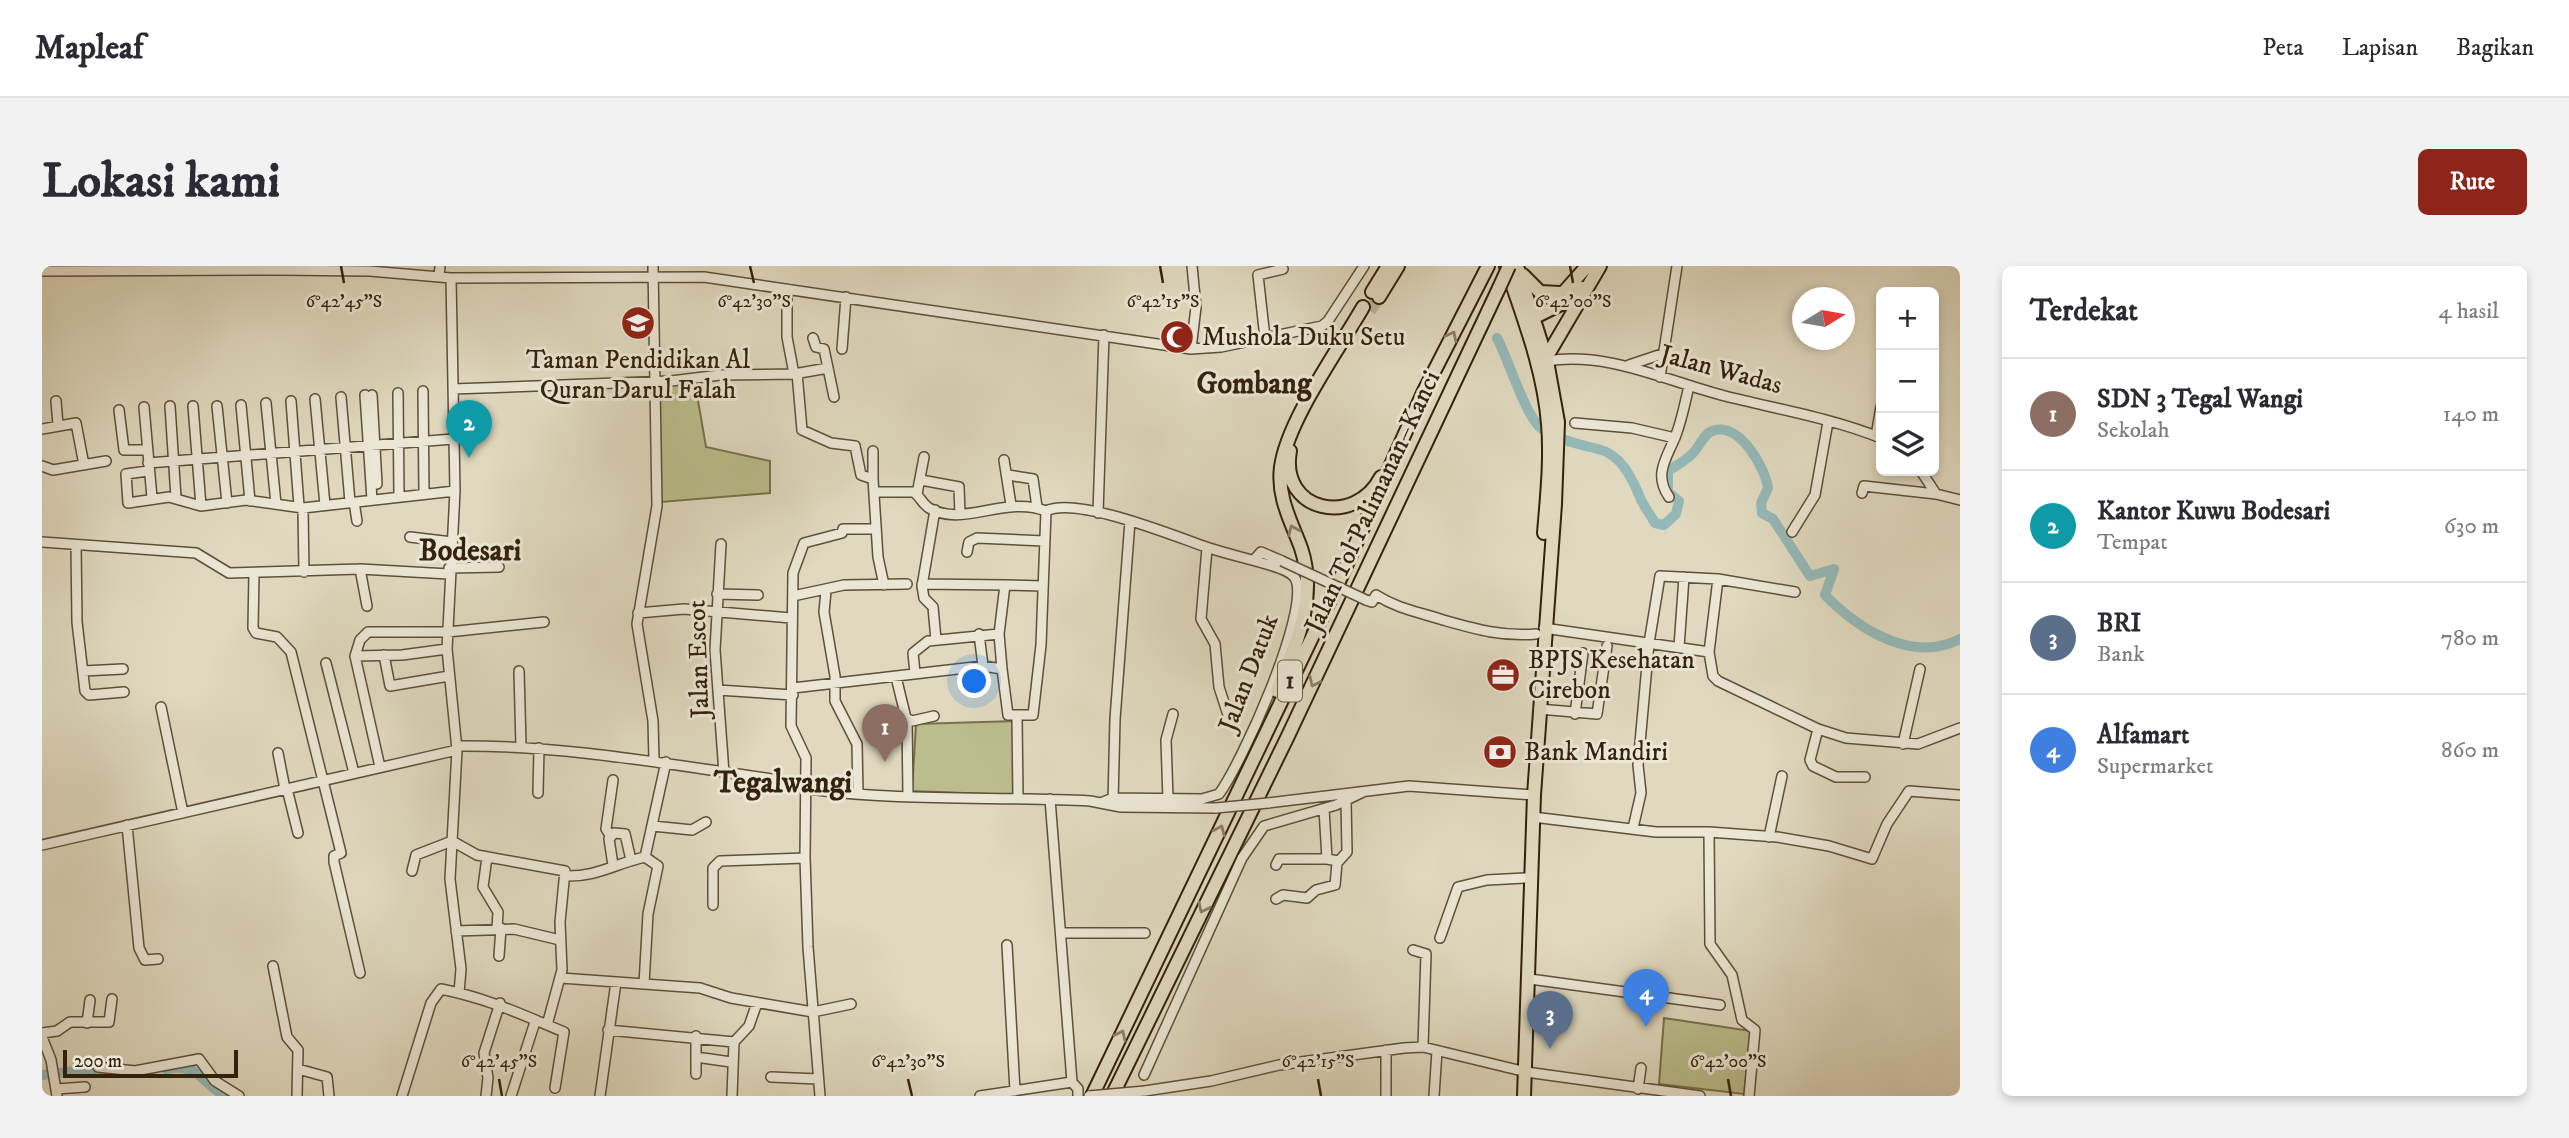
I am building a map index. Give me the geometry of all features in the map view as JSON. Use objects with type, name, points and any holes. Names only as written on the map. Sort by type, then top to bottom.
[{"type":"highway","points":[[1388,266],[1376,294],[1398,266]]},
{"type":"highway","name":"Jalan Tol Palimanan–Kanci","points":[[1091,1096],[1385,484],[1423,393],[1488,266]]},
{"type":"highway","points":[[1508,266],[1543,361],[1553,427],[1525,878],[1522,1071],[1524,1096]]},
{"type":"highway","name":"Jalan Tol Palimanan–Kanci","points":[[1112,1096],[1287,738],[1508,266]]},
{"type":"highway","points":[[1517,266],[1528,316]]},
{"type":"highway","points":[[1517,266],[1530,285],[1540,292],[1551,294],[1565,291]]},
{"type":"highway","points":[[1528,316],[1565,302],[1594,269]]},
{"type":"highway","points":[[1528,316],[1594,269]]},
{"type":"highway","points":[[1543,361],[1594,269]]},
{"type":"highway","points":[[1243,779],[1297,641],[1308,603],[1305,563],[1282,495],[1283,455],[1298,420],[1367,309],[1291,446],[1290,472],[1300,494],[1313,504],[1332,508],[1352,504],[1371,492],[1423,393]]},
{"type":"highway","points":[[1517,1096],[1522,1071],[1530,979],[1533,817],[1531,795]]},
{"type":"street","points":[[439,277],[440,266]]},
{"type":"street","points":[[653,266],[657,506],[638,613],[639,651],[653,720],[654,760]]},
{"type":"street","points":[[1191,349],[1196,307],[1192,266]]},
{"type":"street","points":[[42,271],[339,268],[451,278],[519,271],[652,279],[704,277],[1191,349],[1265,338],[1327,323],[1364,266]]},
{"type":"street","points":[[1660,377],[1677,266]]},
{"type":"street","points":[[1265,338],[1258,275],[1283,270]]},
{"type":"street","points":[[451,278],[455,491],[447,649],[457,748],[450,879],[459,993]]},
{"type":"street","points":[[787,289],[787,337],[796,373],[802,430],[813,437],[855,446],[858,449],[862,475],[873,479]]},
{"type":"street","points":[[842,349],[846,297]]},
{"type":"street","points":[[1098,513],[1104,335]]},
{"type":"street","points":[[813,338],[816,347],[824,349],[834,397]]},
{"type":"street","points":[[1553,346],[1565,357]]},
{"type":"street","points":[[1627,365],[1662,354]]},
{"type":"street","name":"Jalan Wadas","points":[[1543,361],[1565,357],[1627,365],[1689,386],[1876,436]]},
{"type":"street","points":[[453,389],[654,382],[720,375],[796,373],[828,368]]},
{"type":"street","points":[[1669,497],[1662,484],[1661,470],[1675,438],[1689,386]]},
{"type":"street","points":[[423,391],[424,494]]},
{"type":"street","points":[[398,393],[399,496]]},
{"type":"street","points":[[369,395],[375,500]]},
{"type":"street","points":[[341,397],[345,448],[357,521]]},
{"type":"street","points":[[315,399],[325,505]]},
{"type":"street","points":[[56,401],[58,425]]},
{"type":"street","points":[[291,401],[304,572]]},
{"type":"street","points":[[266,402],[276,504]]},
{"type":"street","points":[[242,405],[250,501]]},
{"type":"street","points":[[170,406],[176,498]]},
{"type":"street","points":[[194,406],[201,506]]},
{"type":"street","points":[[217,406],[227,503]]},
{"type":"street","points":[[144,407],[152,498]]},
{"type":"street","points":[[119,410],[124,450],[147,450]]},
{"type":"street","points":[[1792,532],[1815,495],[1828,422]]},
{"type":"street","points":[[42,429],[76,423],[84,465]]},
{"type":"street","points":[[1576,423],[1632,428],[1675,438]]},
{"type":"street","points":[[453,439],[173,461],[126,474],[127,501],[132,503],[152,498],[176,498],[201,506],[250,501],[301,507],[455,491]]},
{"type":"street","points":[[873,451],[874,511],[884,585]]},
{"type":"street","points":[[917,494],[924,457]]},
{"type":"street","points":[[1004,460],[1011,505]]},
{"type":"street","points":[[42,466],[53,470],[106,461]]},
{"type":"street","points":[[1008,475],[1033,480],[1037,507]]},
{"type":"street","points":[[1924,476],[1936,494]]},
{"type":"street","points":[[921,480],[958,487],[960,514]]},
{"type":"street","points":[[1862,493],[1864,486],[1960,499]]},
{"type":"street","points":[[875,492],[917,494],[935,510],[960,514],[1011,505],[1037,507],[1046,511],[1037,709],[1033,715],[1017,717],[1007,713],[999,634],[1005,585]]},
{"type":"street","name":"Jalan Datuk","points":[[1046,511],[1063,508],[1098,513],[1129,530],[1206,555],[1254,560],[1279,568],[1295,578],[1297,589],[1292,634],[1222,790],[1212,798],[1113,802]]},
{"type":"street","points":[[935,510],[922,584],[924,598],[933,607],[936,640]]},
{"type":"street","points":[[820,1096],[805,858],[805,752],[791,731],[791,618],[795,560],[803,544],[842,533],[844,528],[876,529]]},
{"type":"street","points":[[1113,802],[1115,719],[1129,530]]},
{"type":"street","points":[[410,537],[452,542]]},
{"type":"street","points":[[967,552],[970,542],[977,538],[1044,540]]},
{"type":"street","points":[[42,542],[76,546],[143,547],[196,553],[225,573],[360,569],[449,571],[499,567]]},
{"type":"street","name":"Jalan Escot","points":[[721,544],[715,612],[724,773]]},
{"type":"street","points":[[76,546],[77,622],[87,694],[124,692]]},
{"type":"street","points":[[1254,560],[1261,552],[1371,602],[1376,595],[1401,610],[1509,637],[1540,631],[1709,652]]},
{"type":"street","points":[[1206,555],[1201,619],[1215,644],[1219,687],[1229,718]]},
{"type":"street","points":[[360,569],[366,606]]},
{"type":"street","points":[[254,573],[253,628],[256,633],[276,637],[291,652],[341,853],[334,856],[334,862],[360,973]]},
{"type":"street","points":[[1633,828],[1641,793],[1639,779],[1649,643],[1659,578],[1665,575],[1718,579],[1795,592]]},
{"type":"street","points":[[1679,647],[1684,577]]},
{"type":"street","points":[[1718,579],[1709,652],[1714,678],[1818,729],[1846,738],[1918,744],[1960,728]]},
{"type":"street","points":[[793,596],[844,585],[907,584]]},
{"type":"street","points":[[922,584],[1042,586]]},
{"type":"street","points":[[826,591],[824,612],[836,706],[857,744],[858,793]]},
{"type":"street","points":[[717,594],[758,596]]},
{"type":"street","points":[[638,613],[684,609],[791,618]]},
{"type":"street","points":[[380,767],[355,656],[360,640],[372,631],[448,632],[544,622]]},
{"type":"street","points":[[979,634],[984,666]]},
{"type":"street","points":[[915,673],[913,653],[921,645],[936,640],[999,634]]},
{"type":"street","points":[[1536,715],[1598,713],[1607,646]]},
{"type":"street","points":[[355,656],[447,649]]},
{"type":"street","points":[[1575,714],[1583,653]]},
{"type":"street","points":[[384,655],[390,686],[449,676]]},
{"type":"street","points":[[326,663],[354,772]]},
{"type":"street","points":[[718,690],[793,692],[915,673],[984,666],[1002,669]]},
{"type":"street","points":[[83,671],[123,669]]},
{"type":"street","points":[[1903,744],[1920,669]]},
{"type":"street","points":[[519,671],[521,746]]},
{"type":"street","points":[[897,677],[902,711],[907,719],[908,795]]},
{"type":"street","points":[[162,707],[183,813]]},
{"type":"street","points":[[1168,799],[1170,785],[1166,749],[1173,714]]},
{"type":"street","points":[[907,719],[934,716]]},
{"type":"street","points":[[1017,717],[1017,798]]},
{"type":"street","points":[[1818,729],[1810,760],[1812,766],[1836,777],[1865,777]]},
{"type":"street","points":[[42,845],[457,748],[521,746],[654,760],[782,780],[805,788],[858,793],[1216,808],[1409,786],[1531,795]]},
{"type":"street","points":[[538,793],[539,748]]},
{"type":"street","points":[[278,753],[298,833]]},
{"type":"street","points":[[645,857],[666,762]]},
{"type":"street","points":[[1769,837],[1782,776]]},
{"type":"street","points":[[613,780],[606,829],[610,835],[613,865]]},
{"type":"street","points":[[1533,817],[1668,834],[1709,832],[1769,837],[1829,846],[1872,859],[1886,828],[1911,790],[1960,795]]},
{"type":"street","points":[[1144,1075],[1255,835],[1270,823],[1324,809],[1363,792]]},
{"type":"street","points":[[1050,799],[1072,1082],[1078,1089],[1078,1096]]},
{"type":"street","points":[[1276,899],[1283,895],[1307,898],[1316,890],[1331,888],[1337,882],[1338,861],[1347,852],[1346,801]]},
{"type":"street","points":[[1324,809],[1326,859]]},
{"type":"street","points":[[653,825],[692,830],[706,822]]},
{"type":"street","points":[[127,825],[139,948],[145,960],[158,959]]},
{"type":"street","points":[[1709,832],[1710,944],[1732,975],[1742,1020],[1755,1030],[1749,1096]]},
{"type":"street","points":[[610,835],[625,834],[631,860]]},
{"type":"street","points":[[452,841],[467,851],[486,857],[562,868],[565,876],[560,940],[561,978],[547,1025]]},
{"type":"street","points":[[412,871],[416,855],[452,841]]},
{"type":"street","points":[[486,857],[484,887],[498,912],[499,956]]},
{"type":"street","points":[[565,876],[591,876],[613,865],[645,857]]},
{"type":"street","points":[[644,984],[649,914],[659,869],[645,857]]},
{"type":"street","points":[[713,905],[713,868],[720,861],[805,858]]},
{"type":"street","points":[[1276,866],[1279,859],[1338,861]]},
{"type":"street","points":[[1440,938],[1458,887],[1475,881],[1525,878]]},
{"type":"street","points":[[456,931],[499,928],[560,940]]},
{"type":"street","points":[[1062,933],[1145,933]]},
{"type":"street","points":[[1007,945],[1015,1091]]},
{"type":"street","points":[[1413,950],[1426,954],[1423,1047]]},
{"type":"street","points":[[272,967],[288,1037],[298,1050],[297,1096]]},
{"type":"street","points":[[561,978],[700,988],[757,1003],[813,1012],[851,1004]]},
{"type":"street","points":[[1530,979],[1720,1005]]},
{"type":"street","points":[[600,1096],[616,982]]},
{"type":"street","points":[[402,1096],[437,992],[441,989],[500,1003],[535,1022],[566,1034],[555,1088]]},
{"type":"street","points":[[85,1087],[56,1094],[53,1072],[42,1035],[57,1031],[70,1022],[109,1022],[112,999]]},
{"type":"street","points":[[87,1023],[90,1000]]},
{"type":"street","points":[[486,1096],[488,1078],[484,1053],[500,1003]]},
{"type":"street","points":[[732,1096],[731,1062],[734,1042],[750,1024],[757,1003]]},
{"type":"street","points":[[511,1096],[535,1022]]},
{"type":"street","points":[[608,1030],[734,1042]]},
{"type":"street","points":[[696,1037],[696,1074]]},
{"type":"street","points":[[1091,1096],[1211,1081],[1279,1065],[1423,1047],[1522,1071],[1700,1096]]},
{"type":"street","points":[[1386,1050],[1386,1096]]},
{"type":"street","points":[[1434,1096],[1437,1051]]},
{"type":"street","points":[[696,1057],[731,1062]]},
{"type":"street","points":[[98,1067],[135,1071],[199,1059],[215,1081],[239,1096]]},
{"type":"street","points":[[1638,1089],[1641,1068]]},
{"type":"street","points":[[298,1069],[327,1077],[329,1096]]},
{"type":"street","points":[[771,1077],[818,1079]]},
{"type":"street","points":[[980,1096],[1072,1082]]},
{"type":"green space","points":[[658,383],[695,383],[706,447],[770,461],[770,493],[661,502]]},
{"type":"green space","points":[[1016,721],[1016,795],[912,791],[916,724]]},
{"type":"green space","points":[[1664,1018],[1751,1031],[1744,1094],[1659,1084]]},
{"type":"waterway","points":[[1497,338],[1536,423],[1554,436],[1606,452],[1619,461],[1655,523],[1664,525],[1676,514],[1679,501],[1668,492],[1668,471],[1691,455],[1709,432],[1722,430],[1732,433],[1749,448],[1766,479],[1768,488],[1761,503],[1762,513],[1773,519],[1810,576],[1834,569],[1825,595],[1838,608],[1870,630],[1905,645],[1942,646],[1960,639]]},
{"type":"waterway","points":[[166,1069],[194,1071],[226,1096]]},
{"type":"waterway","points":[[42,1075],[84,1070],[109,1072]]},
{"type":"tunnel","points":[[1370,311],[1379,297]]},
{"type":"place","name":"Taman Pendidikan Al Quran Darul Falah","points":[[638,323]]},
{"type":"place","name":"Mushola Duku Setu","points":[[1177,337]]},
{"type":"place","name":"Kantor Kuwu Bodesari","points":[[469,458]]},
{"type":"place","name":"BPJS Kesehatan Cirebon","points":[[1503,675]]},
{"type":"place","name":"Bank Mandiri","points":[[1500,752]]},
{"type":"place","name":"SDN 3 Tegal Wangi","points":[[885,762]]},
{"type":"place","name":"Alfamart","points":[[1646,1027]]},
{"type":"place","name":"BRI","points":[[1550,1049]]},
{"type":"district","name":"Gombang","points":[[1254,384]]},
{"type":"district","name":"Bodesari","points":[[470,551]]},
{"type":"district","name":"Tegalwangi","points":[[783,783]]}]
